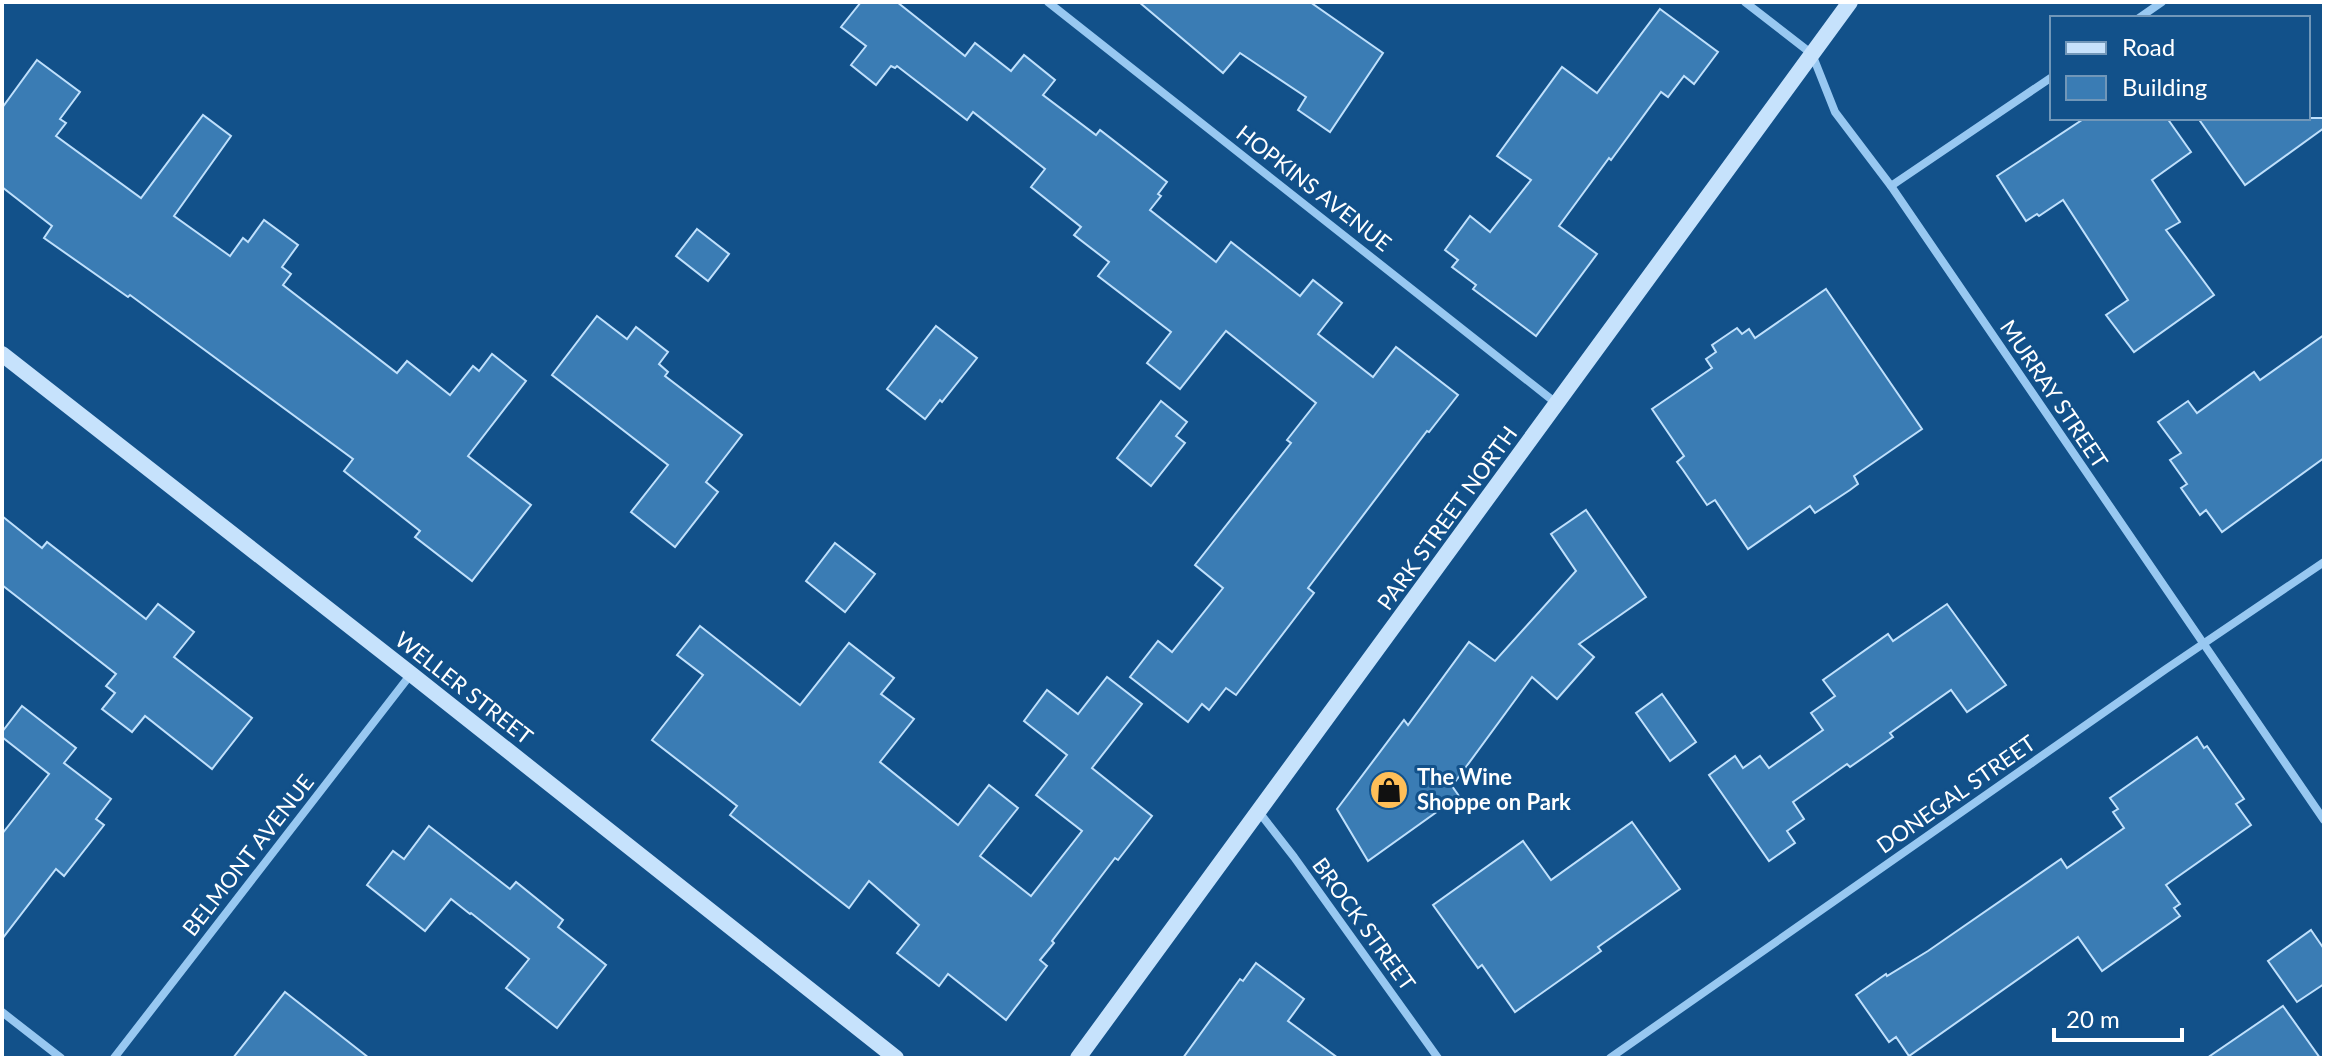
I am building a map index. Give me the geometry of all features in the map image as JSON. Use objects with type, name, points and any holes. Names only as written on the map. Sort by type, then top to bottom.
[{"type":"street","name":"HOPKINS AVENUE","points":[[1048,2],[1558,404]]},
{"type":"street","points":[[1745,2],[1812,54]]},
{"type":"street","name":"PARK STREET NORTH","points":[[1078,1058],[1850,2]]},
{"type":"street","points":[[2142,16],[2162,2]]},
{"type":"street","name":"MURRAY STREET","points":[[1812,54],[1835,112],[1891,186],[2324,820]]},
{"type":"street","points":[[1891,186],[2050,78]]},
{"type":"street","name":"WELLER STREET","points":[[2,354],[896,1058]]},
{"type":"street","name":"DONEGAL STREET","points":[[1610,1058],[2324,562]]},
{"type":"street","name":"BELMONT AVENUE","points":[[114,1058],[411,674]]},
{"type":"street","name":"BROCK STREET","points":[[1259,812],[1438,1058]]},
{"type":"street","points":[[2,1012],[61,1058]]},
{"type":"building","points":[[861,2],[897,2],[965,56],[975,43],[1011,71],[1024,55],[1055,80],[1043,95],[1096,135],[1100,130],[1167,182],[1150,210],[1216,262],[1231,242],[1300,296],[1313,280],[1342,303],[1318,334],[1373,377],[1396,347],[1458,395],[1308,588],[1314,593],[1236,695],[1226,688],[1209,710],[1202,704],[1188,722],[1130,677],[1158,641],[1172,652],[1223,588],[1195,565],[1291,443],[1287,440],[1316,403],[1226,331],[1180,389],[1147,363],[1171,332],[1098,276],[1109,262],[1074,235],[1081,227],[1031,187],[1045,169],[973,112],[967,120],[897,66],[891,66],[876,85],[851,65],[866,46],[841,27]]},
{"type":"building","points":[[1139,2],[1310,2],[1383,53],[1330,132],[1298,110],[1306,97],[1240,53],[1223,73]]},
{"type":"building","points":[[1660,9],[1718,52],[1694,84],[1684,76],[1668,97],[1661,92],[1559,226],[1597,254],[1536,336],[1473,289],[1476,285],[1452,267],[1458,260],[1445,250],[1470,216],[1490,232],[1531,180],[1497,156],[1562,67],[1597,93]]},
{"type":"building","points":[[37,60],[80,92],[60,119],[66,123],[56,136],[141,198],[203,115],[231,136],[174,216],[230,256],[243,238],[248,242],[264,220],[298,245],[282,267],[291,274],[283,285],[397,373],[407,361],[450,395],[473,366],[479,371],[492,354],[526,381],[468,456],[531,505],[472,581],[415,537],[420,531],[344,471],[353,459],[130,295],[128,297],[44,238],[52,226],[2,187],[2,108]]},
{"type":"building","points":[[2324,118],[2324,128],[2245,185],[2199,120]]},
{"type":"building","points":[[2082,120],[2168,120],[2191,152],[2152,180],[2180,222],[2166,230],[2214,295],[2134,352],[2106,315],[2128,300],[2063,200],[2026,221],[1997,176]]},
{"type":"building","points":[[697,229],[729,254],[708,281],[676,256]]},
{"type":"building","points":[[1826,289],[1922,429],[1854,476],[1858,484],[1850,490],[1815,513],[1810,506],[1748,549],[1715,500],[1707,505],[1677,462],[1684,456],[1652,409],[1712,368],[1706,359],[1716,352],[1712,345],[1737,328],[1742,334],[1749,329],[1755,338]]},
{"type":"building","points":[[597,316],[627,339],[636,327],[668,352],[659,364],[668,372],[665,376],[742,435],[706,482],[718,492],[675,547],[631,512],[668,465],[552,375]]},
{"type":"building","points":[[936,326],[977,358],[925,419],[887,389]]},
{"type":"building","points":[[2324,335],[2324,458],[2222,532],[2206,510],[2200,515],[2181,488],[2187,484],[2170,460],[2181,453],[2158,422],[2188,401],[2197,413],[2254,372],[2260,380]]},
{"type":"building","points":[[1161,401],[1187,422],[1176,436],[1185,443],[1151,486],[1117,458]]},
{"type":"building","points":[[1586,510],[1646,597],[1579,644],[1594,657],[1557,699],[1532,677],[1452,786],[1459,796],[1368,861],[1337,809],[1404,720],[1408,725],[1469,642],[1495,661],[1576,571],[1551,534]]},
{"type":"building","points":[[2,516],[42,548],[47,542],[146,619],[158,604],[194,632],[174,657],[252,718],[212,769],[145,716],[132,732],[102,709],[115,693],[106,686],[116,674],[2,585]]},
{"type":"building","points":[[835,543],[875,574],[845,612],[806,581]]},
{"type":"building","points":[[1947,604],[2006,685],[1967,712],[1951,690],[1890,733],[1893,737],[1850,767],[1847,764],[1793,802],[1804,819],[1787,831],[1795,843],[1769,861],[1709,775],[1735,756],[1743,768],[1760,756],[1769,768],[1823,730],[1811,713],[1835,696],[1823,680],[1888,634],[1893,641]]},
{"type":"building","points":[[700,626],[800,705],[849,643],[894,678],[881,694],[914,719],[880,762],[958,825],[989,785],[1018,808],[980,856],[1031,896],[1082,831],[1036,795],[1067,755],[1024,721],[1047,690],[1078,714],[1107,677],[1142,704],[1092,768],[1152,816],[1118,860],[1115,858],[1052,941],[1054,943],[1040,960],[1047,966],[1006,1020],[948,974],[939,986],[897,953],[919,925],[869,881],[849,908],[730,815],[737,806],[652,740],[703,675],[677,655]]},
{"type":"building","points":[[1662,694],[1696,742],[1670,761],[1636,713]]},
{"type":"building","points":[[22,706],[76,748],[64,763],[111,799],[96,819],[104,825],[64,876],[56,869],[2,939],[2,834],[49,774],[2,737],[2,732]]},
{"type":"building","points":[[2197,737],[2204,748],[2207,746],[2244,799],[2236,804],[2251,825],[2166,885],[2180,904],[2174,908],[2180,916],[2102,971],[2078,937],[1909,1056],[1896,1037],[1889,1042],[1856,995],[1928,951],[2061,859],[2067,868],[2124,828],[2113,812],[2118,809],[2110,798]]},
{"type":"building","points":[[1632,822],[1680,889],[1598,947],[1601,951],[1515,1012],[1482,965],[1478,968],[1433,905],[1523,841],[1551,880]]},
{"type":"building","points":[[429,826],[510,889],[516,882],[563,920],[558,927],[606,965],[557,1028],[506,988],[529,959],[471,913],[451,899],[425,931],[367,885],[393,851],[404,859]]},
{"type":"building","points":[[2311,930],[2324,949],[2324,984],[2297,1002],[2268,961]]},
{"type":"building","points":[[1256,963],[1304,999],[1288,1021],[1338,1058],[1183,1058],[1240,979],[1243,981]]},
{"type":"building","points":[[285,992],[369,1058],[233,1058]]},
{"type":"building","points":[[2283,1006],[2320,1058],[2207,1058]]},
{"type":"place","name":"The Wine Shoppe on Park","points":[[1389,790]]}]
